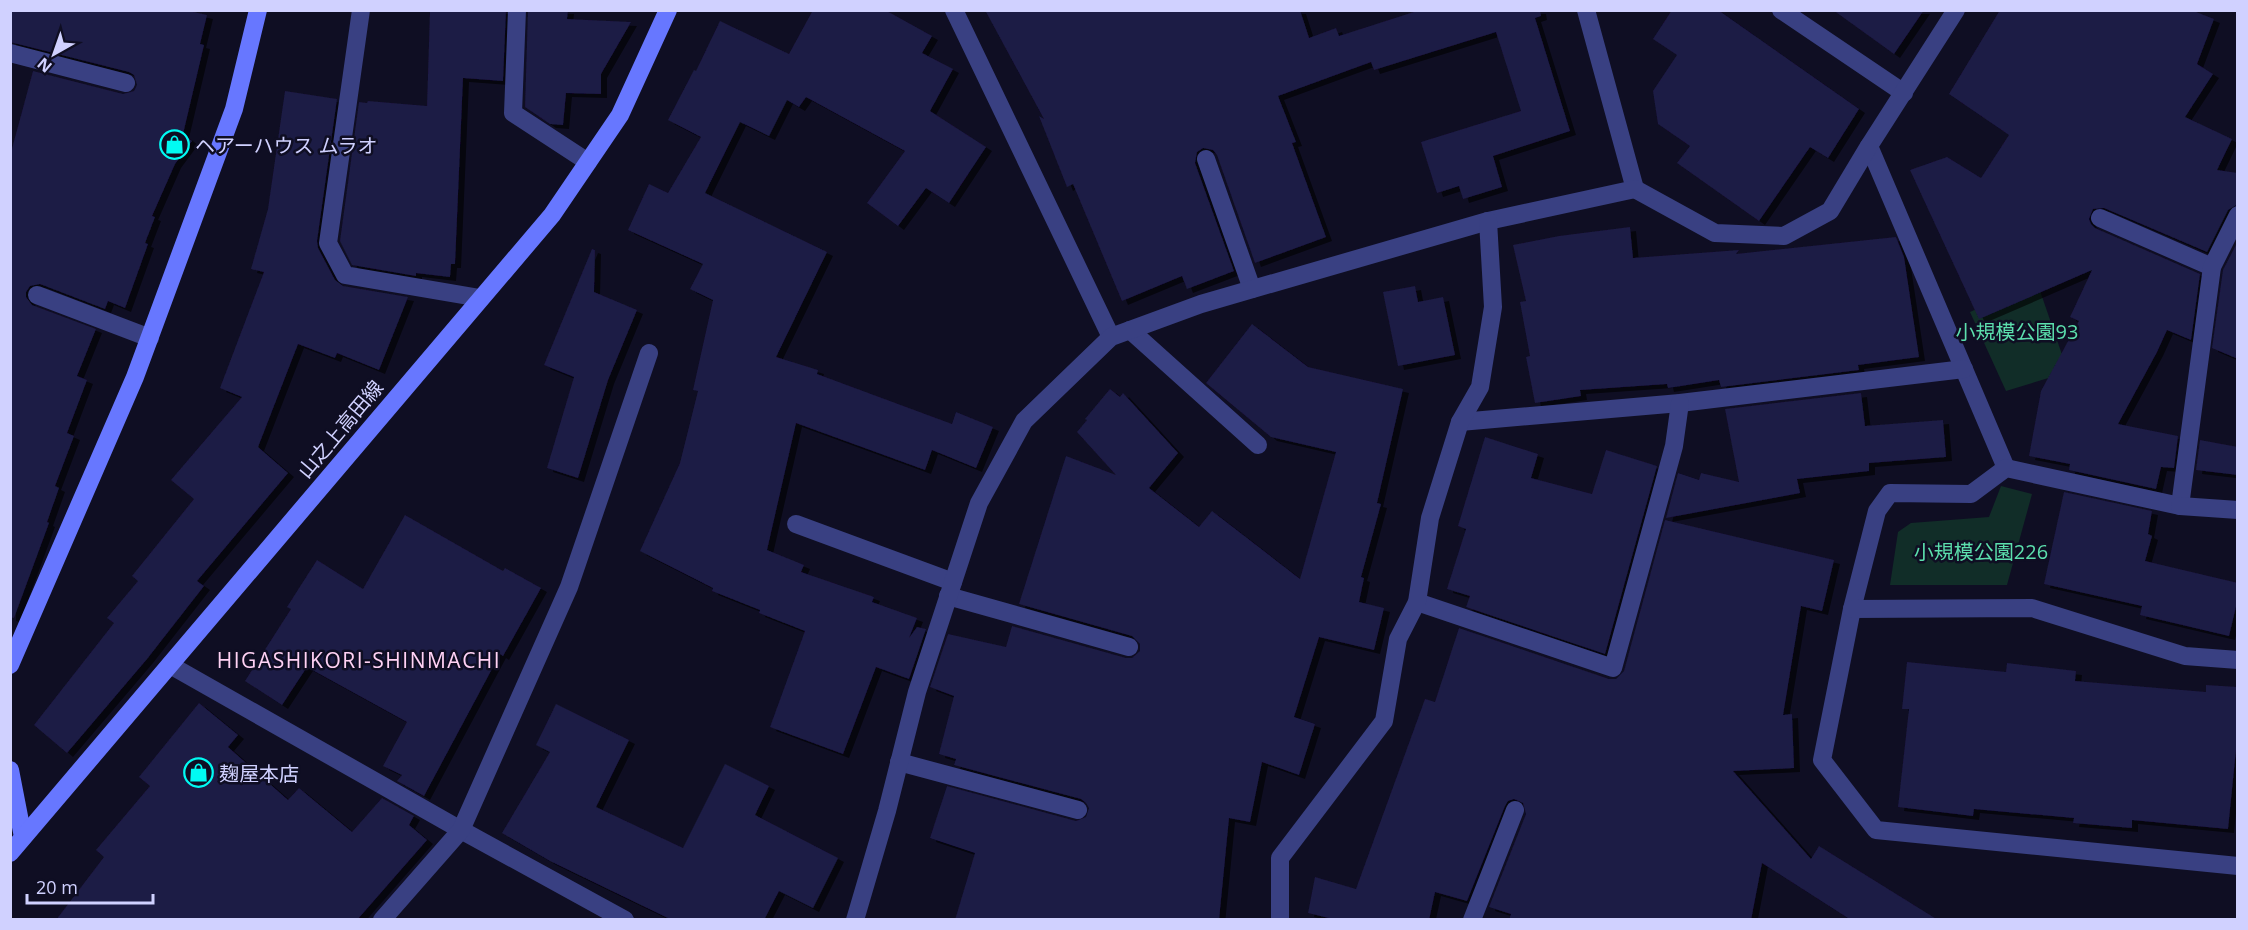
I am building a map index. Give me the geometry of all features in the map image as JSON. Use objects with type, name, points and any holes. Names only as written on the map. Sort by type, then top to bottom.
[{"type":"street","points":[[10,666],[150,338],[234,109],[258,10]]},
{"type":"street","points":[[361,10],[328,243],[345,275],[480,298]]},
{"type":"street","points":[[517,10],[513,113],[588,162]]},
{"type":"street","name":"山之上高田線","points":[[10,853],[552,215],[620,115],[668,10]]},
{"type":"street","points":[[954,10],[1112,337]]},
{"type":"street","points":[[1586,10],[1635,189]]},
{"type":"street","points":[[1781,10],[1904,93]]},
{"type":"street","points":[[855,920],[916,692],[979,503],[1024,421],[1112,337],[1201,304],[1488,221],[1635,189],[1715,233],[1784,236],[1830,211],[1956,10]]},
{"type":"street","points":[[10,53],[126,83]]},
{"type":"street","points":[[1869,146],[2006,468]]},
{"type":"street","points":[[1206,159],[1251,289]]},
{"type":"street","points":[[2180,506],[2212,267],[2238,215]]},
{"type":"street","points":[[2100,218],[2212,267]]},
{"type":"street","points":[[1280,920],[1280,858],[1384,721],[1398,639],[1417,602],[1430,518],[1460,422],[1480,387],[1492,307],[1488,221]]},
{"type":"street","points":[[37,295],[150,338]]},
{"type":"street","points":[[1130,330],[1258,446]]},
{"type":"street","points":[[382,920],[461,830],[569,587],[649,353]]},
{"type":"street","points":[[1460,422],[1680,402],[1964,369]]},
{"type":"street","points":[[1417,602],[1613,668],[1674,446],[1680,402]]},
{"type":"street","points":[[2238,510],[2180,506],[2006,468],[1971,494],[1890,494],[1876,511],[1852,609],[1822,760],[1876,830],[2238,866]]},
{"type":"street","points":[[796,524],[951,589],[1129,647]]},
{"type":"street","points":[[1852,609],[2032,608],[2185,656],[2238,660]]},
{"type":"street","points":[[170,665],[625,920]]},
{"type":"street","points":[[899,762],[1078,810]]},
{"type":"street","points":[[10,770],[23,837]]},
{"type":"street","points":[[1472,920],[1515,810]]},
{"type":"green space","name":"小規模公園93","points":[[2037,282],[2068,372],[2006,391],[1970,312]]},
{"type":"green space","name":"小規模公園226","points":[[2001,486],[2032,494],[2007,585],[1890,585],[1898,532],[1911,523],[1989,517]]},
{"type":"building","points":[[10,10],[185,10],[207,15],[200,44],[204,45],[183,134],[192,141],[175,164],[152,216],[155,217],[145,243],[148,244],[125,308],[108,301],[105,309],[40,284],[30,286],[26,292],[26,297],[32,305],[96,329],[77,376],[87,380],[67,433],[74,436],[55,486],[59,488],[47,522],[49,523],[14,618],[10,617],[10,156],[33,71],[123,94],[134,91],[137,85],[134,75],[129,72],[10,42]]},
{"type":"building","points":[[430,10],[506,10],[503,81],[463,78],[455,264],[451,264],[450,277],[416,273],[416,276],[352,265],[340,241],[359,102],[427,106]]},
{"type":"building","points":[[528,10],[568,10],[567,19],[631,22],[601,74],[601,94],[566,93],[563,125],[550,124],[525,107]]},
{"type":"building","points":[[813,10],[885,10],[932,36],[922,53],[953,69],[930,111],[986,147],[949,203],[926,188],[898,226],[867,203],[905,151],[806,97],[799,107],[787,100],[769,136],[740,122],[705,193],[827,252],[776,357],[818,370],[817,374],[952,424],[956,412],[993,427],[976,468],[932,450],[925,470],[796,423],[767,550],[804,565],[801,572],[874,597],[872,602],[917,618],[909,638],[917,627],[926,629],[909,679],[876,667],[843,754],[770,727],[805,631],[712,591],[713,588],[640,551],[680,463],[698,391],[693,390],[713,300],[690,289],[703,264],[628,230],[649,184],[668,193],[701,137],[668,120],[694,70],[696,71],[720,21],[789,54]]},
{"type":"building","points":[[985,10],[1300,10],[1309,38],[1336,28],[1339,36],[1420,10],[1540,10],[1541,16],[1535,18],[1570,131],[1493,156],[1502,187],[1463,199],[1459,186],[1437,193],[1421,142],[1521,111],[1496,32],[1374,70],[1371,62],[1278,96],[1296,142],[1292,143],[1326,237],[1255,263],[1217,155],[1213,150],[1203,148],[1197,152],[1195,163],[1234,271],[1187,289],[1182,276],[1122,301],[1073,184],[1067,187],[1039,116],[1044,119]]},
{"type":"building","points":[[1672,10],[1718,10],[1859,109],[1828,158],[1810,147],[1759,221],[1677,163],[1690,146],[1658,124],[1653,91],[1677,55],[1653,39]]},
{"type":"building","points":[[1833,10],[1924,10],[1894,54]]},
{"type":"building","points":[[2000,10],[2191,10],[2214,19],[2197,64],[2213,74],[2185,117],[2232,139],[2217,170],[2238,173],[2238,204],[2228,210],[2207,252],[2104,208],[2093,209],[2089,219],[2095,228],[2200,274],[2191,340],[2167,330],[2118,424],[2178,436],[2174,468],[2161,467],[2156,489],[2069,470],[2070,464],[2029,456],[2041,391],[2079,321],[2070,317],[2092,270],[1979,319],[1910,170],[1947,157],[1981,178],[2009,135],[1949,94]]},
{"type":"building","points":[[285,91],[337,99],[317,241],[318,248],[335,280],[343,286],[408,297],[379,370],[337,353],[335,358],[298,344],[258,447],[288,473],[197,581],[204,586],[147,659],[67,753],[34,725],[114,623],[107,618],[138,581],[132,576],[194,499],[171,480],[242,397],[220,388],[264,272],[251,269],[268,209]]},
{"type":"building","points":[[1630,227],[1633,258],[1739,250],[1736,254],[1896,237],[1904,257],[1919,357],[1858,365],[1859,370],[1721,387],[1719,380],[1668,388],[1667,384],[1580,390],[1581,396],[1535,403],[1526,357],[1530,356],[1520,302],[1526,301],[1513,245],[1559,236]]},
{"type":"building","points":[[2238,241],[2238,359],[2212,348],[2223,270]]},
{"type":"building","points":[[592,249],[595,250],[594,292],[637,310],[608,380],[578,478],[547,468],[574,377],[544,365]]},
{"type":"building","points":[[1415,286],[1418,302],[1443,297],[1455,355],[1398,366],[1383,292]]},
{"type":"building","points":[[1252,324],[1308,367],[1403,389],[1377,503],[1381,504],[1361,577],[1364,578],[1359,602],[1384,608],[1374,650],[1319,637],[1294,717],[1315,724],[1299,775],[1262,762],[1250,822],[1229,818],[1219,920],[955,920],[975,853],[930,838],[947,786],[1076,821],[1086,817],[1089,808],[1081,799],[954,765],[956,759],[939,754],[954,696],[930,687],[948,634],[1006,647],[1012,626],[1126,658],[1132,658],[1140,651],[1140,644],[1132,636],[1019,604],[1066,456],[1116,475],[1077,432],[1110,389],[1120,397],[1123,393],[1178,453],[1149,488],[1199,527],[1212,511],[1300,579],[1336,452],[1271,437],[1206,383]]},
{"type":"building","points":[[1861,393],[1865,426],[1943,420],[1946,457],[1869,463],[1869,471],[1797,479],[1800,493],[1666,518],[1678,473],[1699,480],[1701,473],[1739,482],[1725,409]]},
{"type":"building","points":[[1485,437],[1538,454],[1531,478],[1592,494],[1606,450],[1657,466],[1605,654],[1466,607],[1470,596],[1447,589],[1466,529],[1458,526]]},
{"type":"building","points":[[2200,440],[2238,447],[2238,475],[2196,470]]},
{"type":"building","points":[[2064,492],[2152,511],[2148,534],[2152,536],[2145,561],[2238,583],[2238,598],[2229,636],[2140,615],[2142,606],[2044,584]]},
{"type":"building","points":[[405,515],[503,571],[505,568],[541,588],[503,656],[500,654],[424,796],[397,781],[402,775],[383,766],[407,722],[307,667],[282,705],[245,681],[291,609],[287,607],[317,560],[363,589]]},
{"type":"building","points":[[1665,520],[1834,560],[1822,611],[1801,606],[1783,715],[1792,714],[1794,768],[1733,771],[1811,859],[1819,846],[1938,920],[1851,920],[1762,863],[1751,920],[1509,920],[1511,914],[1489,907],[1526,814],[1523,803],[1514,799],[1508,801],[1505,806],[1467,901],[1435,892],[1429,920],[1337,920],[1308,913],[1315,877],[1356,889],[1425,699],[1435,702],[1459,628],[1609,679],[1616,679],[1624,671]]},
{"type":"building","points":[[1907,662],[2006,672],[2007,663],[2076,671],[2075,681],[2206,692],[2206,685],[2238,687],[2238,730],[2228,829],[2132,820],[2132,828],[2073,823],[2074,818],[1974,809],[1973,816],[1898,807],[1909,709],[1902,709]]},
{"type":"building","points":[[199,703],[238,735],[228,747],[288,800],[299,788],[352,832],[382,798],[414,816],[409,825],[427,840],[357,920],[56,920],[104,857],[96,850],[150,786],[139,777]]},
{"type":"building","points":[[556,704],[629,740],[596,807],[683,848],[725,764],[769,786],[755,815],[838,858],[813,908],[779,891],[764,920],[672,920],[550,861],[502,833],[550,752],[536,745]]},
{"type":"place","name":"ヘアーハウス ムラオ","points":[[174,145]]},
{"type":"place","name":"麹屋本店","points":[[198,773]]},
{"type":"district","name":"HIGASHIKORI-SHINMACHI","points":[[359,660]]}]
